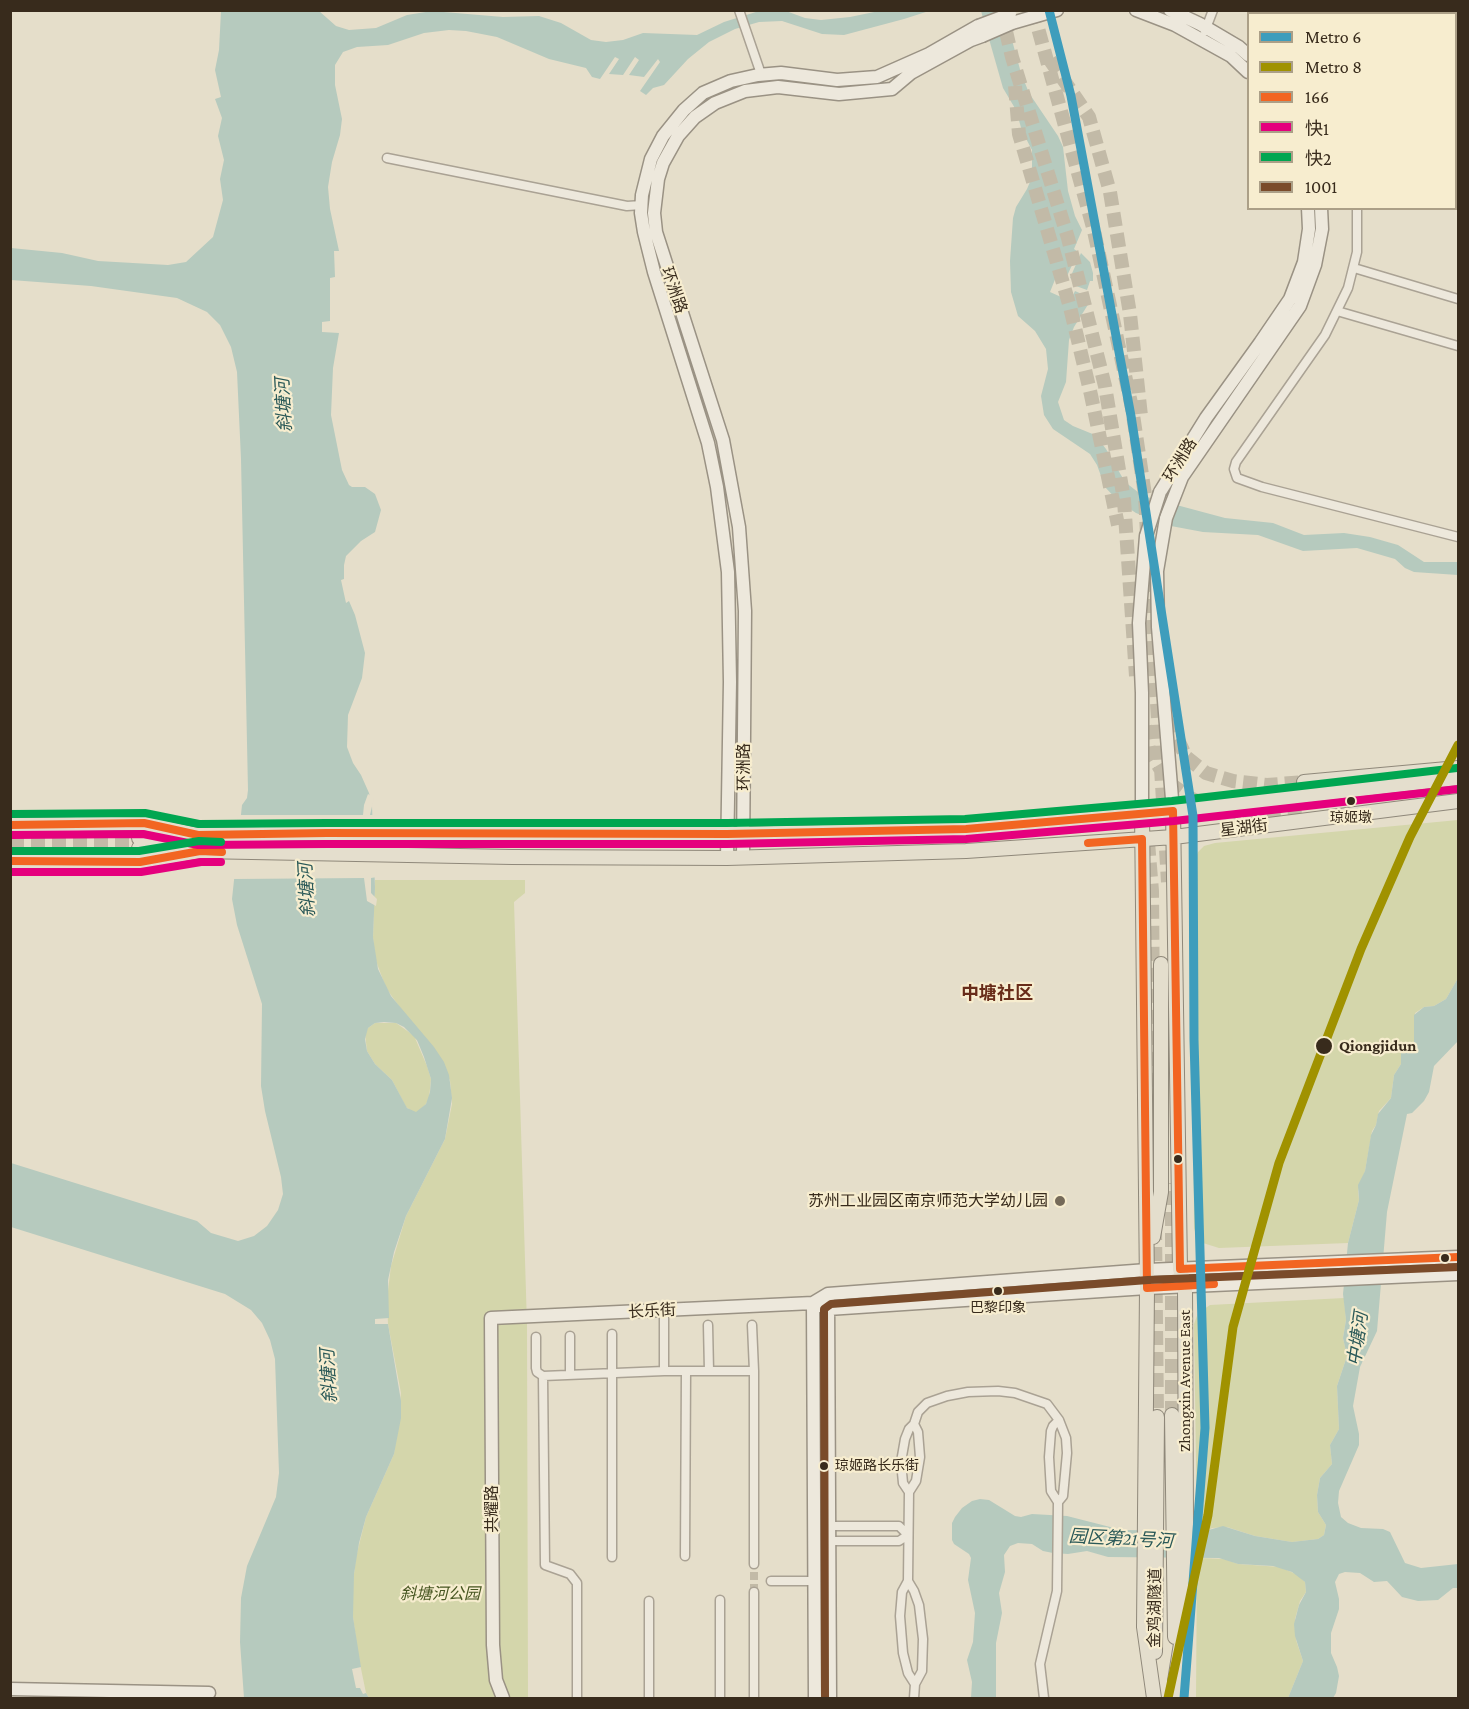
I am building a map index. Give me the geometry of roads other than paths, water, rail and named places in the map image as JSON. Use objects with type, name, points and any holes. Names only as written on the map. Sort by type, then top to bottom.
[{"type":"main road","points":[[1304,782],[1458,768]]},
{"type":"main road","name":"星湖街","points":[[1458,778],[1173,811],[966,829],[743,834],[238,834],[139,843],[236,853],[374,853],[512,857],[727,858],[966,851],[1174,837],[1458,799]]},
{"type":"main road","points":[[1306,812],[1406,800],[1458,799]]},
{"type":"main road","name":"Zhongxin Avenue East","points":[[1173,811],[1180,1269],[1185,1286],[1186,1522],[1184,1625],[1175,1681],[1175,1698]]},
{"type":"main road","points":[[1142,812],[1147,1270],[1144,1627],[1154,1695]]},
{"type":"main road","points":[[10,825],[144,823],[198,836]]},
{"type":"main road","points":[[10,861],[140,861],[200,851]]},
{"type":"main road","points":[[1147,1270],[1161,1192],[1161,964]]},
{"type":"main road","name":"金鸡湖隧道","points":[[1172,1415],[1175,1681]]},
{"type":"main road","name":"金鸡湖隧道","points":[[1154,1695],[1157,1417]]},
{"type":"street","name":"环洲路","points":[[727,858],[730,622],[724,533],[708,443],[654,272],[644,232],[642,205],[651,159],[663,136],[684,110],[703,93],[731,81],[761,74],[837,80],[877,77],[909,69],[980,31],[1014,16],[1057,10]]},
{"type":"street","points":[[1136,10],[1175,25],[1231,56],[1247,71]]},
{"type":"street","points":[[1170,10],[1239,47],[1247,55]]},
{"type":"street","points":[[1201,40],[1213,10]]},
{"type":"street","points":[[739,11],[761,74]]},
{"type":"street","name":"环洲路","points":[[743,857],[745,611],[739,527],[723,440],[656,232],[654,213],[658,179],[663,163],[678,136],[695,117],[725,99],[745,91],[778,87],[839,94],[876,91],[892,88],[909,69]]},
{"type":"street","points":[[387,158],[627,206],[642,205]]},
{"type":"street","name":"环洲路","points":[[1142,812],[1142,693],[1139,623],[1146,536],[1160,492],[1206,418],[1260,343],[1293,292],[1304,262],[1309,229],[1308,210]]},
{"type":"street","name":"环洲路","points":[[1173,811],[1158,627],[1157,571],[1161,539],[1182,477],[1215,426],[1300,306],[1315,265],[1322,229],[1321,210]]},
{"type":"street","points":[[1357,210],[1357,252],[1348,288],[1325,335],[1236,462],[1234,470],[1237,478],[1262,487],[1458,537]]},
{"type":"street","points":[[1354,268],[1458,299]]},
{"type":"street","points":[[1337,311],[1458,346]]},
{"type":"street","name":"长乐街","points":[[813,1303],[828,1294],[1147,1270],[1458,1257]]},
{"type":"street","name":"长乐街","points":[[491,1318],[813,1303],[828,1309],[1147,1288],[1458,1274]]},
{"type":"street","points":[[828,1294],[830,1698]]},
{"type":"street","points":[[813,1303],[815,1698]]},
{"type":"street","points":[[664,1310],[664,1371]]},
{"type":"street","name":"共耀路","points":[[491,1318],[493,1645],[496,1680],[503,1698]]},
{"type":"street","points":[[708,1325],[709,1371]]},
{"type":"street","points":[[752,1325],[754,1564]]},
{"type":"street","points":[[612,1334],[612,1557]]},
{"type":"street","points":[[570,1336],[570,1374]]},
{"type":"street","points":[[536,1337],[536,1368],[538,1374],[543,1376],[664,1371],[754,1371]]},
{"type":"street","points":[[685,1556],[686,1371]]},
{"type":"street","points":[[543,1376],[545,1566],[570,1574],[577,1583],[579,1597],[577,1698]]},
{"type":"street","points":[[909,1492],[903,1483],[901,1462],[905,1439],[921,1408],[931,1401],[968,1392],[998,1391],[1024,1395],[1047,1404],[1059,1420],[1066,1438],[1067,1453],[1063,1496],[1058,1507]]},
{"type":"street","points":[[1044,1698],[1040,1664],[1057,1591],[1058,1558],[1058,1507],[1051,1491],[1049,1457],[1051,1431],[1059,1420]]},
{"type":"street","points":[[914,1424],[918,1432],[920,1457],[916,1481],[909,1492],[908,1581],[902,1592],[900,1604],[900,1640],[908,1673],[915,1684]]},
{"type":"street","points":[[829,1526],[899,1526],[908,1535]]},
{"type":"street","points":[[829,1541],[899,1541],[908,1535]]},
{"type":"street","points":[[771,1581],[814,1581]]},
{"type":"street","points":[[908,1581],[919,1605],[923,1639],[922,1671],[915,1684],[914,1698]]},
{"type":"street","points":[[754,1592],[754,1698]]},
{"type":"street","points":[[720,1600],[720,1698]]},
{"type":"street","points":[[649,1601],[649,1698]]},
{"type":"street","points":[[10,1689],[209,1693]]},
{"type":"water","name":"斜塘河","points":[[221,11],[319,11],[336,26],[349,30],[376,28],[407,15],[432,11],[503,17],[539,16],[561,23],[591,40],[606,42],[623,40],[643,33],[697,35],[724,22],[759,11],[786,11],[805,18],[821,20],[879,11],[929,11],[844,35],[822,34],[782,21],[759,22],[735,29],[709,42],[688,59],[664,85],[653,88],[646,95],[640,91],[660,62],[658,59],[644,77],[629,75],[639,60],[635,57],[623,75],[609,74],[619,59],[615,57],[600,79],[592,77],[586,68],[549,59],[497,37],[466,31],[449,30],[424,33],[388,45],[357,47],[343,52],[335,65],[335,85],[342,119],[328,187],[339,251],[334,251],[335,277],[330,278],[330,321],[322,322],[322,332],[339,333],[333,368],[331,415],[342,470],[349,485],[365,487],[375,494],[381,510],[375,532],[361,541],[346,556],[344,579],[341,580],[346,603],[349,601],[355,615],[365,653],[362,678],[348,715],[347,747],[369,793],[372,806],[375,888],[373,937],[378,969],[391,996],[444,1062],[449,1075],[452,1098],[445,1139],[406,1216],[394,1252],[388,1280],[389,1318],[375,1319],[375,1324],[388,1324],[401,1401],[401,1418],[394,1454],[366,1517],[354,1574],[353,1617],[361,1667],[352,1669],[356,1688],[360,1688],[369,1698],[244,1698],[240,1642],[241,1598],[247,1566],[276,1497],[279,1473],[275,1359],[262,1323],[251,1310],[225,1294],[11,1227],[11,1163],[197,1221],[211,1233],[238,1241],[254,1236],[267,1226],[278,1210],[283,1194],[261,1086],[262,1004],[237,925],[232,899],[242,805],[247,798],[248,790],[241,459],[237,372],[231,347],[220,325],[207,312],[177,298],[91,286],[11,280],[11,248],[62,253],[98,261],[168,265],[186,262],[213,237],[223,200],[220,179],[224,160],[218,136],[222,118],[215,99],[221,97],[215,70],[219,50]],"holes":[[[375,1023],[396,1023],[404,1027],[417,1040],[431,1079],[426,1104],[416,1112],[407,1108],[392,1080],[375,1064],[367,1051],[365,1039],[368,1028]]]},
{"type":"water","points":[[981,11],[1004,11],[1021,73],[1029,93],[1063,147],[1068,191],[1075,216],[1082,230],[1074,249],[1078,252],[1067,276],[1058,272],[1050,292],[1070,301],[1075,291],[1084,295],[1083,300],[1089,303],[1069,340],[1066,382],[1058,402],[1064,420],[1095,435],[1125,482],[1143,496],[1225,518],[1273,523],[1304,535],[1344,533],[1370,537],[1398,545],[1424,562],[1458,562],[1458,575],[1414,572],[1395,559],[1357,548],[1303,551],[1258,535],[1203,532],[1171,526],[1136,513],[1118,501],[1105,487],[1097,465],[1090,454],[1053,429],[1044,415],[1041,396],[1048,369],[1046,349],[1035,331],[1018,316],[1011,292],[1010,261],[1013,218],[1016,207],[1032,177],[1032,150],[1022,131],[1016,110],[1003,88]]},
{"type":"water","points":[[1081,253],[1090,262],[1093,273],[1093,281],[1090,281],[1087,290],[1076,286],[1078,281],[1070,278]]},
{"type":"water","points":[[1458,978],[1458,1041],[1434,1066],[1429,1092],[1424,1101],[1412,1113],[1407,1114],[1387,1212],[1377,1331],[1360,1367],[1353,1406],[1359,1445],[1339,1491],[1338,1503],[1341,1517],[1348,1523],[1361,1528],[1383,1529],[1390,1532],[1405,1563],[1421,1568],[1458,1564],[1458,1588],[1453,1588],[1438,1600],[1418,1601],[1402,1597],[1387,1581],[1374,1582],[1360,1573],[1339,1574],[1335,1582],[1339,1609],[1331,1633],[1331,1653],[1339,1676],[1336,1693],[1333,1698],[1288,1698],[1303,1661],[1295,1636],[1294,1624],[1299,1605],[1306,1592],[1305,1582],[1292,1572],[1273,1566],[1238,1564],[1219,1558],[1108,1557],[1087,1551],[1068,1554],[1053,1553],[1043,1551],[1032,1544],[1018,1543],[1010,1546],[1004,1555],[1005,1572],[999,1593],[1002,1613],[996,1643],[996,1698],[971,1698],[972,1682],[967,1660],[973,1642],[975,1613],[968,1580],[971,1558],[969,1554],[954,1544],[952,1523],[962,1508],[972,1501],[989,1500],[1015,1516],[1032,1514],[1067,1516],[1122,1530],[1205,1531],[1223,1526],[1255,1536],[1292,1542],[1318,1539],[1324,1535],[1326,1525],[1318,1512],[1317,1495],[1320,1478],[1332,1464],[1330,1445],[1339,1429],[1337,1386],[1347,1356],[1343,1338],[1346,1320],[1343,1294],[1348,1243],[1359,1200],[1358,1185],[1365,1171],[1371,1135],[1378,1114],[1391,1098],[1394,1075],[1401,1064],[1401,1052],[1409,1050],[1414,1044],[1414,1015],[1424,1007],[1434,1006],[1446,999]]},
{"type":"tunnel","points":[[1001,10],[1012,57],[1068,238],[1105,386],[1124,500],[1136,676]]},
{"type":"tunnel","points":[[1033,10],[1094,231],[1132,408],[1145,495],[1147,535]]},
{"type":"tunnel","points":[[1050,60],[1089,117],[1110,192],[1130,314],[1141,416]]},
{"type":"tunnel","points":[[1015,86],[1019,134],[1070,307],[1118,525]]},
{"type":"tunnel","points":[[1148,557],[1168,882]]},
{"type":"tunnel","points":[[1167,677],[1174,731],[1186,757],[1206,773],[1233,781],[1267,785],[1304,782]]},
{"type":"tunnel","points":[[1145,726],[1149,750],[1168,782],[1190,798],[1220,810],[1258,814],[1306,812]]},
{"type":"tunnel","points":[[10,838],[139,838]]},
{"type":"tunnel","points":[[1148,842],[1152,891],[1154,1150]]},
{"type":"tunnel","points":[[10,848],[139,848]]},
{"type":"tunnel","points":[[1172,1183],[1172,1415]]},
{"type":"tunnel","points":[[1155,1226],[1157,1417]]},
{"type":"tunnel","points":[[754,1564],[754,1592]]},
{"type":"metro line","name":"6","points":[[1049,10],[1071,96],[1131,416],[1193,816],[1194,1040],[1205,1428],[1184,1698]]},
{"type":"metro line","name":"8","points":[[1168,1698],[1208,1515],[1233,1327],[1279,1163],[1361,949],[1410,837],[1458,745]]},
{"type":"place","name":"琼姬墩","points":[[1351,801]]},
{"type":"place","name":"Qiongjidun","points":[[1324,1046]]},
{"type":"place","name":"苏州工业园区南京师范大学幼儿园","points":[[1060,1201]]},
{"type":"place","name":"巴黎印象","points":[[998,1291]]},
{"type":"place","name":"琼姬路长乐街","points":[[824,1466]]},
{"type":"district","name":"中塘社区","points":[[997,993]]},
{"type":"water label","name":"中塘河","points":[[1358,1339]]},
{"type":"water label","name":"园区第21号河","points":[[1121,1539]]},
{"type":"park label","name":"斜塘河公园","points":[[440,1594]]}]
